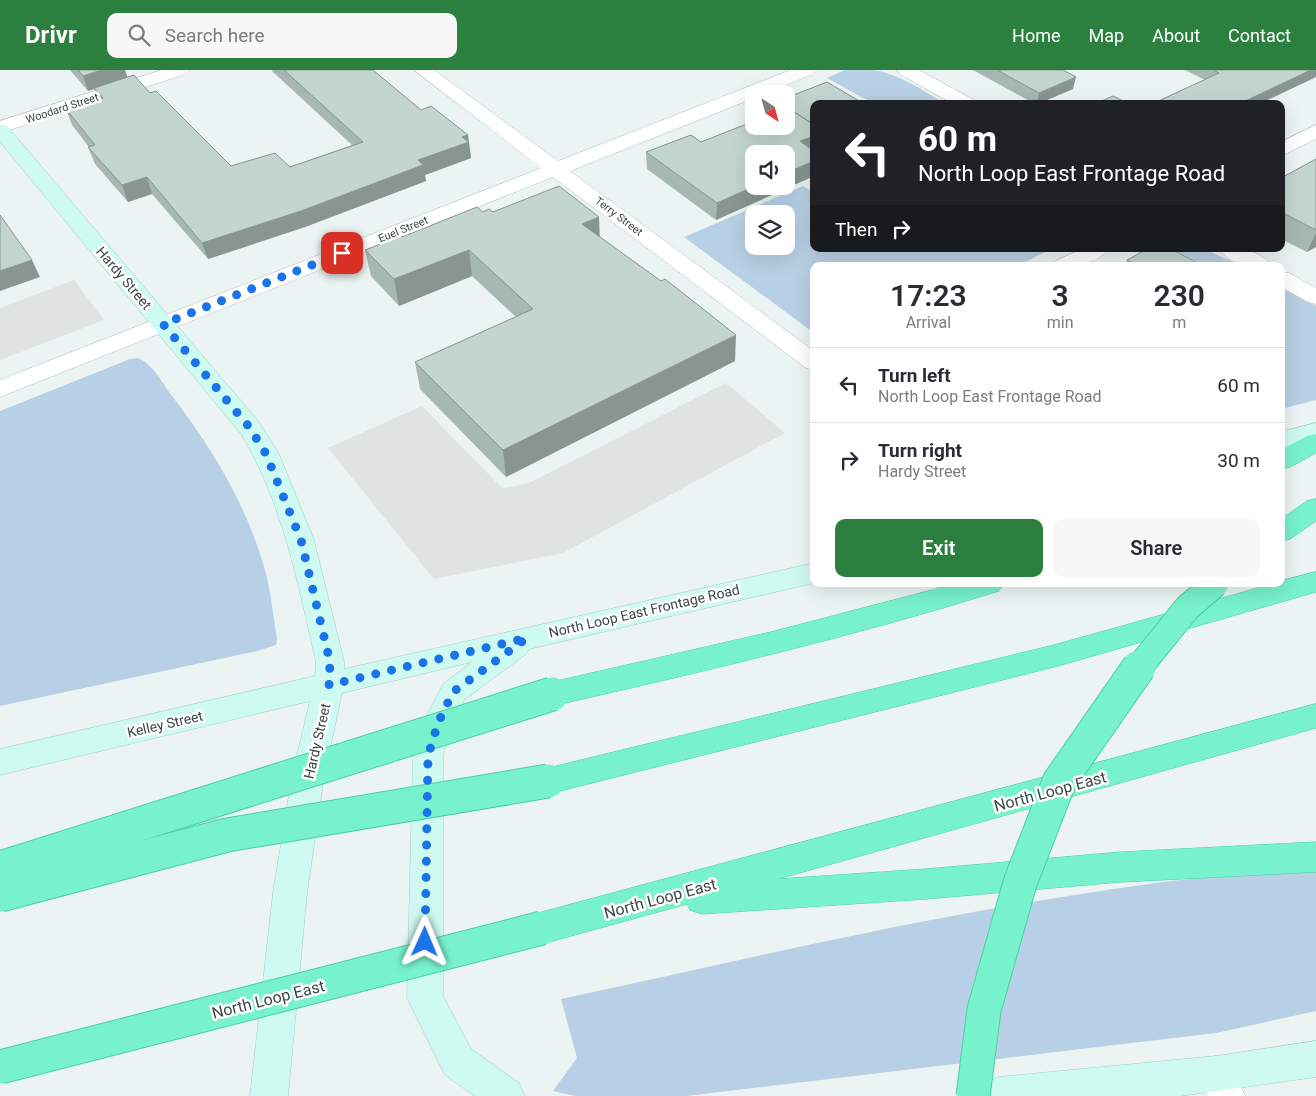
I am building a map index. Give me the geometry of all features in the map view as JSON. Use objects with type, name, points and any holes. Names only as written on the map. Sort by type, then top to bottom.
[{"type":"highway","points":[[1285,459],[1316,442]]},
{"type":"highway","points":[[1285,529],[1316,508]]},
{"type":"highway","points":[[0,895],[227,835],[548,781],[1054,656],[1316,582]]},
{"type":"highway","points":[[0,868],[552,694],[817,634],[979,587]]},
{"type":"highway","points":[[973,1096],[984,1010],[1020,883],[1059,782],[1127,683],[1186,608],[1211,587]]},
{"type":"highway","name":"North Loop East","points":[[0,1067],[643,903],[1250,736],[1316,716]]},
{"type":"highway","points":[[643,903],[916,885],[1121,867],[1316,857]]},
{"type":"main road","name":"Hardy Street","points":[[0,129],[250,428],[266,454],[301,540],[328,655],[329,685],[308,776],[290,893],[269,1096]]},
{"type":"main road","points":[[1285,440],[1316,431]]},
{"type":"main road","name":"North Loop East Frontage Road","points":[[329,685],[810,574]]},
{"type":"main road","points":[[506,1096],[458,1062],[424,998],[428,756],[438,723],[453,692],[527,638]]},
{"type":"main road","name":"Kelley Street","points":[[0,762],[329,685]]},
{"type":"main road","points":[[1000,1096],[1221,1085],[1316,1060]]},
{"type":"street","name":"Woodard Street","points":[[0,129],[180,70]]},
{"type":"street","name":"Terry Street","points":[[423,70],[810,360]]},
{"type":"street","name":"Euel Street","points":[[0,389],[555,168],[807,70]]},
{"type":"street","points":[[906,70],[960,100]]},
{"type":"street","points":[[1285,148],[1316,131]]},
{"type":"street","points":[[1072,262],[1091,252]]},
{"type":"street","points":[[1235,252],[1254,262]]},
{"type":"street","points":[[1285,280],[1316,297]]},
{"type":"shaded area","points":[[845,70],[872,70],[892,75],[910,83],[939,100],[867,100],[827,78]]},
{"type":"shaded area","points":[[803,186],[810,190],[810,252],[1046,252],[1025,262],[810,262],[810,330],[684,237],[745,211],[745,255],[795,255],[795,205],[759,205],[782,195],[795,195],[795,189]]},
{"type":"shaded area","points":[[1179,252],[1210,252],[1233,262],[1197,262]]},
{"type":"shaded area","points":[[74,280],[104,320],[0,360],[0,308]]},
{"type":"shaded area","points":[[1285,289],[1316,306],[1316,400],[1285,408]]},
{"type":"shaded area","points":[[137,358],[148,364],[157,374],[215,457],[249,523],[265,570],[277,638],[276,645],[257,651],[0,706],[0,411],[130,359]]},
{"type":"shaded area","points":[[726,383],[785,433],[563,553],[434,579],[328,448],[422,406],[502,488],[510,487],[529,483]]},
{"type":"shaded area","points":[[1316,870],[1316,1011],[1216,1033],[686,1096],[575,1096],[553,1091],[577,1058],[561,999],[807,945],[994,908],[1185,880],[1250,873]]},
{"type":"building","points":[[78,70],[102,70],[83,76]]},
{"type":"building","points":[[284,70],[373,70],[421,110],[431,106],[468,135],[462,137],[469,142],[418,160],[423,165],[301,211],[202,243],[147,177],[122,185],[88,147],[95,145],[66,109],[103,98],[94,88],[134,75],[150,93],[156,91],[231,166],[275,153],[290,167],[363,142]]},
{"type":"building","points":[[997,70],[1063,70],[1076,77],[1039,93]]},
{"type":"building","points":[[1213,70],[1311,70],[1247,100],[1161,100],[1219,73]]},
{"type":"building","points":[[827,82],[858,100],[810,100],[810,122],[795,112],[795,94]]},
{"type":"building","points":[[1113,96],[1121,100],[1104,100]]},
{"type":"building","points":[[795,113],[810,122],[810,137],[800,141],[810,148],[810,163],[795,169],[795,145],[745,145],[745,190],[717,203],[646,152],[691,135],[701,142],[745,125],[745,135],[795,135]]},
{"type":"building","points":[[1316,159],[1316,230],[1285,214],[1285,176]]},
{"type":"building","points":[[559,186],[599,217],[582,224],[661,281],[665,279],[736,335],[503,450],[415,362],[533,309],[469,250],[394,279],[365,250],[477,207],[483,212],[489,209],[493,212]]},
{"type":"building","points":[[0,215],[32,260],[0,271]]},
{"type":"building","points":[[1142,252],[1177,252],[1196,262],[1131,262],[1127,260]]},
{"type":"route","points":[[342,253],[163,324],[250,428],[266,454],[301,540],[330,662],[329,685],[527,638],[453,692],[438,723],[428,756],[425,942]]}]
